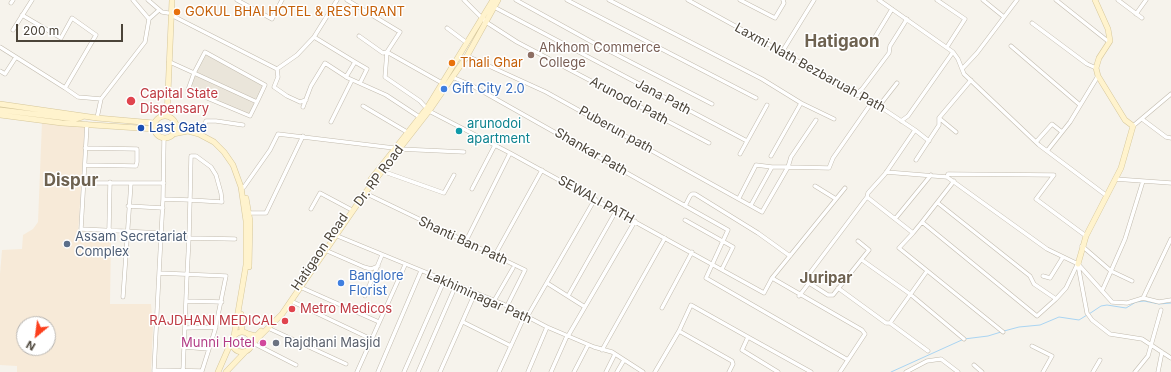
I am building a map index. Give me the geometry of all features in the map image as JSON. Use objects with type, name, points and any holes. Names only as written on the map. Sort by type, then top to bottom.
[{"type":"main road","points":[[165,116],[169,62],[169,0]]},
{"type":"main road","points":[[165,116],[172,0]]},
{"type":"main road","points":[[428,109],[467,43],[484,20],[493,0]]},
{"type":"main road","name":"Dr. RP Road","points":[[252,344],[282,314],[326,250],[334,234],[467,56],[484,20],[494,8],[498,0]]},
{"type":"main road","points":[[1078,264],[1086,236],[1125,157],[1133,126],[1121,114],[1098,76],[1096,68],[1099,58],[1108,42],[1108,29],[1095,0]]},
{"type":"main road","points":[[0,104],[154,126]]},
{"type":"main road","points":[[0,110],[75,119],[85,116]]},
{"type":"main road","points":[[0,115],[87,124],[154,126]]},
{"type":"main road","points":[[165,116],[175,124],[216,139],[226,149],[236,164],[249,213],[250,264],[240,319],[242,332]]},
{"type":"main road","points":[[165,116],[158,118],[154,126],[157,135],[164,138],[173,134],[188,131],[199,134],[214,142],[224,152],[233,165],[243,188],[246,221],[246,265],[233,338],[218,372]]},
{"type":"main road","name":"Hatigaon Road","points":[[248,334],[257,335],[281,310],[350,209],[397,148],[407,132],[421,118]]},
{"type":"main road","points":[[173,134],[175,124]]},
{"type":"main road","points":[[233,338],[242,332]]},
{"type":"main road","points":[[226,372],[252,344],[248,334],[242,332]]},
{"type":"main road","points":[[233,338],[235,348],[240,351],[247,350]]},
{"type":"street","points":[[13,30],[32,0]]},
{"type":"street","points":[[133,0],[149,19]]},
{"type":"street","points":[[148,0],[159,10],[170,14],[277,69]]},
{"type":"street","points":[[237,0],[272,20],[282,0]]},
{"type":"street","points":[[277,69],[297,55],[314,37],[337,0]]},
{"type":"street","points":[[347,0],[400,32],[387,52]]},
{"type":"street","name":"Arunodoi Path","points":[[464,0],[484,20],[517,42],[709,143]]},
{"type":"street","points":[[516,0],[592,42],[712,104]]},
{"type":"street","points":[[567,0],[756,98]]},
{"type":"street","points":[[609,0],[762,79],[801,103],[834,119]]},
{"type":"street","name":"Laxmi Nath Bezbaruah Path","points":[[688,0],[696,2],[856,95],[864,96],[929,141]]},
{"type":"street","points":[[740,0],[773,18],[777,17],[784,3],[783,0]]},
{"type":"street","points":[[782,52],[814,0]]},
{"type":"street","points":[[879,0],[953,52],[970,80],[1036,142],[1107,196]]},
{"type":"street","points":[[937,0],[965,19],[947,47]]},
{"type":"street","points":[[983,0],[1004,17]]},
{"type":"street","points":[[962,69],[977,53],[1017,0]]},
{"type":"street","points":[[1056,0],[1108,42]]},
{"type":"street","points":[[1118,0],[1142,18]]},
{"type":"street","points":[[1136,14],[1146,0]]},
{"type":"street","name":"Jana Path","points":[[494,8],[747,141]]},
{"type":"street","points":[[872,42],[892,9]]},
{"type":"street","points":[[97,118],[100,99],[145,42],[149,19],[159,10]]},
{"type":"street","points":[[22,15],[60,38],[72,18],[96,35],[65,88]]},
{"type":"street","points":[[856,95],[889,53],[890,46],[907,19]]},
{"type":"street","points":[[1032,23],[1087,64],[1096,68]]},
{"type":"street","points":[[446,28],[467,43]]},
{"type":"street","points":[[359,36],[383,53],[387,52],[442,83]]},
{"type":"street","points":[[314,37],[367,69],[360,83]]},
{"type":"street","points":[[1011,46],[1080,105]]},
{"type":"street","points":[[0,47],[78,97],[100,99]]},
{"type":"street","points":[[205,52],[265,85],[257,102],[250,116],[188,90],[194,73],[205,52]]},
{"type":"street","name":"SEWALI PATH","points":[[387,52],[385,77],[428,109],[714,264],[764,293],[772,278]]},
{"type":"street","points":[[901,121],[908,116],[953,52]]},
{"type":"street","name":"Puberun path","points":[[467,56],[553,96],[762,212],[788,167]]},
{"type":"street","points":[[0,71],[5,74],[16,57]]},
{"type":"street","points":[[169,62],[257,102]]},
{"type":"street","points":[[346,77],[355,62]]},
{"type":"street","points":[[303,107],[326,63],[346,77],[386,95],[421,118]]},
{"type":"street","points":[[277,69],[278,77],[274,87],[287,96],[300,102],[306,100]]},
{"type":"street","name":"Shankar Path","points":[[452,76],[471,85],[728,230],[723,242]]},
{"type":"street","points":[[1046,151],[1062,132],[1098,76]]},
{"type":"street","points":[[331,122],[352,80]]},
{"type":"street","points":[[916,160],[939,125],[939,118],[970,80]]},
{"type":"street","points":[[879,106],[897,82]]},
{"type":"street","points":[[1133,126],[1171,94]]},
{"type":"street","points":[[739,198],[756,165],[772,167],[829,168],[832,158],[872,102]]},
{"type":"street","points":[[771,156],[801,103]]},
{"type":"street","points":[[740,154],[767,105]]},
{"type":"street","points":[[363,106],[407,132]]},
{"type":"street","points":[[939,118],[956,132]]},
{"type":"street","points":[[1142,119],[1166,137],[1171,138]]},
{"type":"street","points":[[788,167],[791,157],[816,120]]},
{"type":"street","points":[[201,133],[206,121],[243,125]]},
{"type":"street","points":[[87,124],[81,229],[109,229],[161,234]]},
{"type":"street","points":[[1036,142],[1052,124],[1062,132]]},
{"type":"street","points":[[858,241],[869,250],[831,296],[809,282],[806,278],[886,172],[915,130]]},
{"type":"street","points":[[243,188],[270,150],[278,134],[397,148],[464,152]]},
{"type":"street","points":[[249,213],[266,213],[303,136]]},
{"type":"street","points":[[159,273],[226,276],[216,327],[202,371],[154,371],[159,273],[161,234],[163,208],[164,138]]},
{"type":"street","points":[[472,189],[495,145]]},
{"type":"street","points":[[84,165],[136,166],[137,162],[137,149],[86,148]]},
{"type":"street","points":[[466,241],[510,153]]},
{"type":"street","points":[[163,198],[190,200],[222,202],[216,175],[211,167],[196,156],[191,156],[190,200],[189,238],[183,371]]},
{"type":"street","points":[[751,205],[772,167]]},
{"type":"street","points":[[495,255],[542,170]]},
{"type":"street","points":[[382,171],[444,193],[454,175]]},
{"type":"street","points":[[886,172],[947,177],[954,181],[1047,249],[1078,264],[1112,302],[1119,304],[1143,298],[1159,302],[1171,300]]},
{"type":"street","points":[[947,177],[948,174],[1054,175],[1036,199],[1086,236]]},
{"type":"street","points":[[895,219],[931,175]]},
{"type":"street","points":[[1115,179],[1171,183]]},
{"type":"street","points":[[954,181],[938,203],[899,248],[1003,332]]},
{"type":"street","points":[[109,229],[110,182]]},
{"type":"street","points":[[1102,291],[1125,238],[1143,182]]},
{"type":"street","points":[[84,183],[164,183]]},
{"type":"street","points":[[123,297],[130,183]]},
{"type":"street","points":[[815,186],[836,199]]},
{"type":"street","points":[[840,372],[865,334],[862,330],[799,296],[772,278],[845,188]]},
{"type":"street","points":[[311,209],[320,193],[350,209]]},
{"type":"street","name":"Shanti Ban Path","points":[[365,193],[495,255],[525,272],[507,306]]},
{"type":"street","points":[[685,206],[690,196],[692,194],[696,194],[758,233],[790,256]]},
{"type":"street","points":[[867,197],[913,233]]},
{"type":"street","points":[[499,372],[526,316],[547,283],[595,199]]},
{"type":"street","points":[[938,203],[1030,276],[1034,284],[1056,299]]},
{"type":"street","points":[[128,206],[163,208]]},
{"type":"street","points":[[568,296],[616,211]]},
{"type":"street","points":[[685,220],[733,247],[722,269]]},
{"type":"street","points":[[551,372],[567,336],[634,221]]},
{"type":"street","points":[[922,222],[1037,316],[1066,288],[1078,264]]},
{"type":"street","name":"Lakhiminagar Path","points":[[334,234],[405,265],[507,306],[547,327],[588,345],[615,354],[641,372]]},
{"type":"street","points":[[189,238],[235,239]]},
{"type":"street","points":[[602,350],[665,238]]},
{"type":"street","points":[[1143,298],[1171,239]]},
{"type":"street","points":[[723,242],[714,264],[706,278],[848,360]]},
{"type":"street","points":[[1082,246],[1111,271],[1132,281]]},
{"type":"street","points":[[326,250],[364,267],[371,269],[378,266]]},
{"type":"street","points":[[662,308],[692,252]]},
{"type":"street","points":[[365,296],[382,255]]},
{"type":"street","points":[[1042,276],[1050,278],[1063,257]]},
{"type":"street","points":[[862,260],[910,294],[964,339]]},
{"type":"street","points":[[1078,264],[1087,313],[1092,320],[1110,334],[1134,337],[1151,345],[1171,358]]},
{"type":"street","points":[[357,372],[378,322],[405,265]]},
{"type":"street","points":[[494,301],[513,268]]},
{"type":"street","points":[[378,372],[421,271]]},
{"type":"street","points":[[890,323],[927,271]]},
{"type":"street","points":[[404,372],[444,281]]},
{"type":"street","points":[[799,296],[809,282]]},
{"type":"street","points":[[547,283],[585,307]]},
{"type":"street","points":[[418,372],[456,286]]},
{"type":"street","points":[[300,287],[378,322]]},
{"type":"street","points":[[838,288],[886,323],[890,323],[928,352]]},
{"type":"street","points":[[440,372],[475,293]]},
{"type":"street","points":[[291,300],[371,339]]},
{"type":"street","points":[[186,301],[222,302]]},
{"type":"street","points":[[655,372],[679,331],[691,305],[811,372]]},
{"type":"street","points":[[1135,372],[1148,356],[1161,310]]},
{"type":"street","points":[[462,322],[511,346]]},
{"type":"street","points":[[185,328],[216,327]]},
{"type":"street","points":[[528,372],[547,327]]},
{"type":"street","points":[[268,328],[346,364]]},
{"type":"street","points":[[679,331],[732,361],[733,364],[729,372]]},
{"type":"street","points":[[748,337],[742,350],[778,372]]},
{"type":"street","points":[[252,344],[296,365]]},
{"type":"street","points":[[574,372],[588,345]]},
{"type":"street","points":[[1032,346],[1052,356],[1043,372]]},
{"type":"street","points":[[184,347],[209,349]]},
{"type":"street","points":[[1158,372],[1162,352]]},
{"type":"street","points":[[606,372],[615,354]]},
{"type":"street","points":[[906,372],[927,361],[941,359],[958,372]]},
{"type":"street","points":[[617,372],[624,360]]},
{"type":"street","points":[[1093,372],[1100,360]]},
{"type":"street","points":[[974,365],[982,372]]},
{"type":"shaded area","points":[[205,52],[265,85],[250,116],[188,90]]},
{"type":"shaded area","name":"Assam Secretariat Complex","points":[[42,122],[85,124],[78,235],[111,238],[110,304],[151,304],[153,327],[151,372],[17,372],[17,366],[0,365],[0,274],[2,250],[22,249],[23,235],[33,229],[38,222]]},
{"type":"waterway","points":[[1089,314],[1101,306],[1107,305],[1126,308],[1136,302],[1144,301],[1159,304],[1171,303]]},
{"type":"waterway","points":[[1004,331],[1019,327],[1040,325],[1059,317],[1079,320],[1087,315]]},
{"type":"waterway","points":[[891,372],[964,339],[988,336],[1001,332]]},
{"type":"place","name":"GOKUL BHAI HOTEL & RESTURANT","points":[[177,12]]},
{"type":"place","name":"Ahkhom Commerce College","points":[[531,55]]},
{"type":"place","name":"Thali Ghar","points":[[452,63]]},
{"type":"place","name":"Gift City 2.0","points":[[444,89]]},
{"type":"place","name":"Capital State Dispensary","points":[[131,101]]},
{"type":"place","name":"Last Gate","points":[[141,128]]},
{"type":"place","name":"arunodoi apartment","points":[[459,131]]},
{"type":"place","name":"Assam Secretariat Complex","points":[[67,244]]},
{"type":"place","name":"Banglore Florist","points":[[341,283]]},
{"type":"place","name":"Metro Medicos","points":[[292,309]]},
{"type":"place","name":"RAJDHANI MEDICAL","points":[[285,321]]},
{"type":"place","name":"Munni Hotel","points":[[263,343]]},
{"type":"place","name":"Rajdhani Masjid","points":[[276,343]]},
{"type":"district","name":"Hatigaon","points":[[842,42]]},
{"type":"district","name":"Dispur","points":[[71,181]]},
{"type":"district","name":"Juripar","points":[[826,278]]}]
